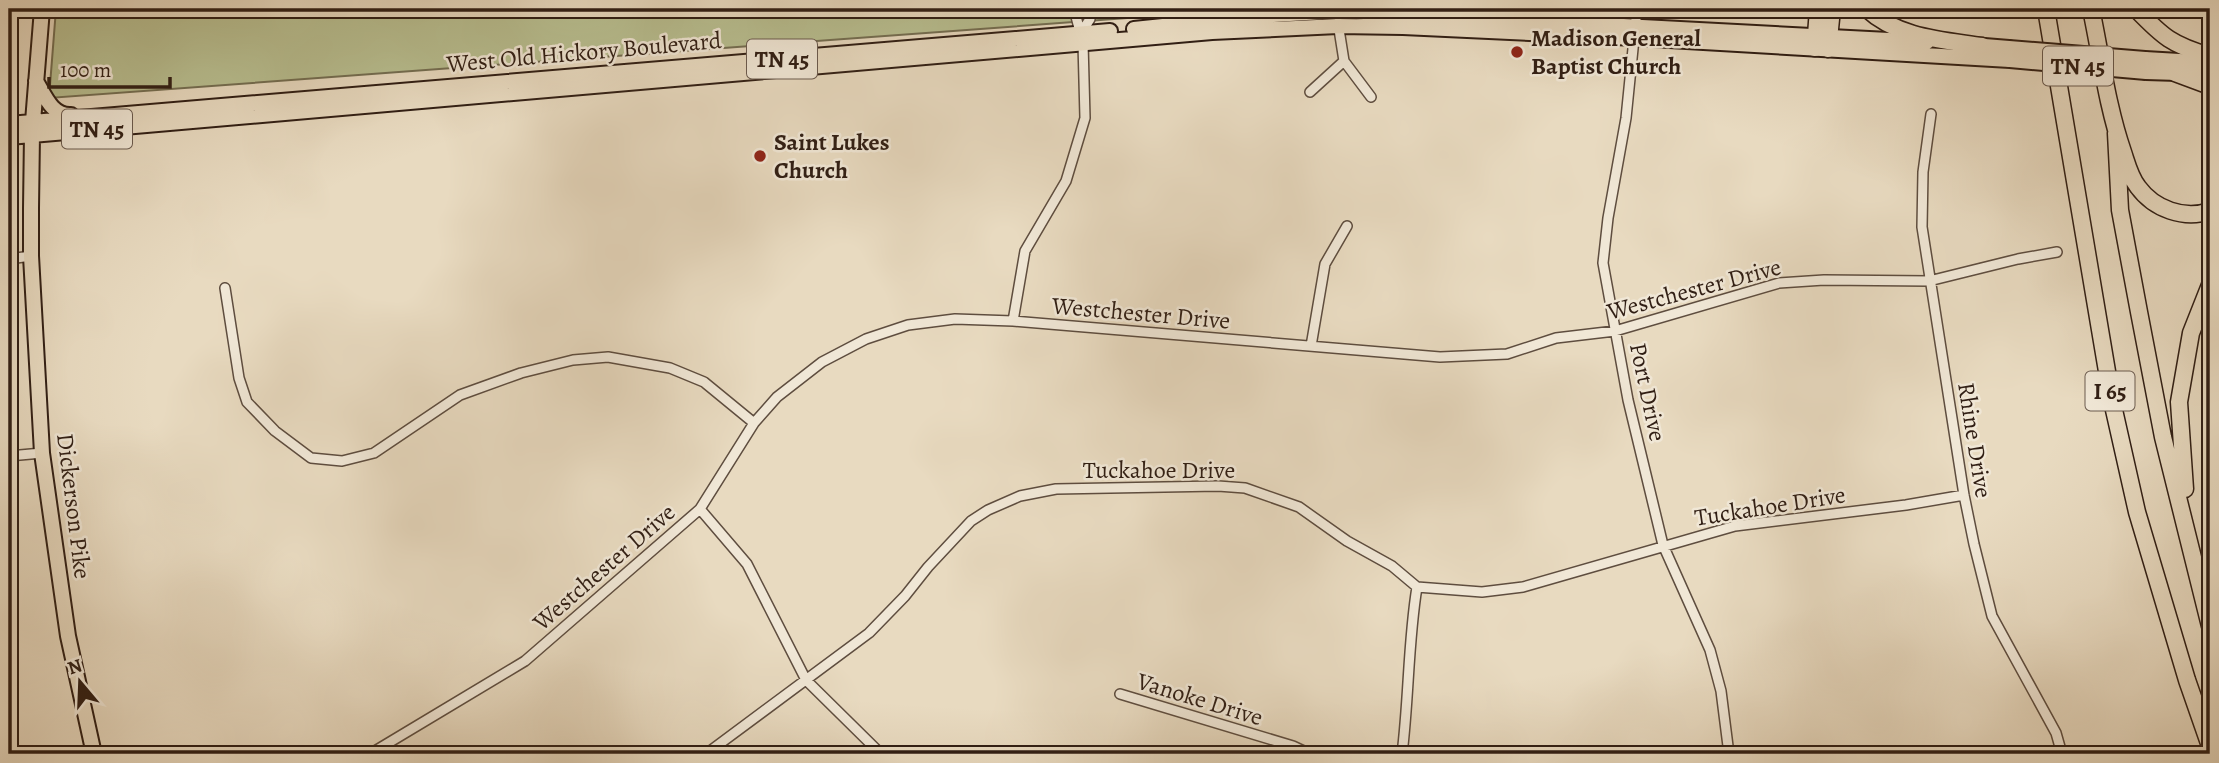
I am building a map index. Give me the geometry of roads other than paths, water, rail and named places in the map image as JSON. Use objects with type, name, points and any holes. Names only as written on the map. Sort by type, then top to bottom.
[{"type":"highway","points":[[1818,9],[1822,42]]},
{"type":"highway","points":[[1822,42],[1832,9]]},
{"type":"highway","points":[[1867,9],[1884,22],[1923,37],[1982,46]]},
{"type":"highway","name":"I 65","points":[[2045,9],[2125,463],[2158,585],[2210,746]]},
{"type":"highway","name":"I 65","points":[[2091,9],[2116,133],[2123,222],[2164,437],[2210,626]]},
{"type":"highway","points":[[2136,9],[2159,33],[2181,47],[2210,58]]},
{"type":"highway","points":[[2175,73],[2210,86]]},
{"type":"highway","points":[[2116,133],[2131,176],[2147,198],[2159,206],[2181,214],[2203,214],[2210,211]]},
{"type":"highway","points":[[2189,537],[2179,402],[2191,333],[2210,285]]},
{"type":"main road","name":"Dickerson Pike","points":[[42,9],[33,128],[32,256],[42,453],[68,636],[94,754]]},
{"type":"main road","name":"West Old Hickory Boulevard","points":[[9,137],[33,128],[124,113],[1082,38],[1212,32],[1338,18],[1433,28],[1635,32],[2009,54],[2145,65],[2196,62],[2210,58]]},
{"type":"main road","name":"West Old Hickory Boulevard","points":[[9,124],[33,128],[1082,38]]},
{"type":"main road","name":"West Old Hickory Boulevard","points":[[1822,42],[1982,46],[2009,54]]},
{"type":"main road","name":"West Old Hickory Boulevard","points":[[2145,65],[2175,73],[2210,74]]},
{"type":"main road","points":[[36,81],[49,104],[64,115],[117,111],[124,113]]},
{"type":"street","points":[[1013,321],[1025,251],[1066,181],[1085,118],[1082,38],[1074,9]]},
{"type":"street","points":[[1082,38],[1090,19],[1089,9]]},
{"type":"street","name":"Port Drive","points":[[1637,9],[1626,118],[1608,218],[1603,263],[1628,400],[1663,545],[1710,650],[1721,691],[1728,754]]},
{"type":"street","points":[[2203,9],[2210,15]]},
{"type":"street","points":[[1338,18],[1344,61],[1371,97]]},
{"type":"street","points":[[1310,92],[1344,61]]},
{"type":"street","name":"Rhine Drive","points":[[1931,114],[1923,172],[1922,227],[1964,495],[1992,616],[2056,733],[2062,754]]},
{"type":"street","points":[[1311,346],[1325,264],[1347,226]]},
{"type":"street","name":"Westchester Drive","points":[[370,754],[525,661],[700,509],[754,423],[777,397],[804,375],[822,362],[866,339],[908,325],[955,319],[1013,321],[1464,357],[1507,354],[1556,338],[1615,331],[1779,283],[1824,280],[1929,281],[2057,252]]},
{"type":"street","points":[[9,259],[32,256]]},
{"type":"street","points":[[225,288],[239,378],[247,402],[275,431],[311,458],[342,461],[374,453],[460,395],[521,373],[573,360],[608,357],[670,368],[704,382],[754,423]]},
{"type":"street","points":[[9,456],[42,453]]},
{"type":"street","name":"Tuckahoe Drive","points":[[706,754],[869,633],[971,521],[1020,496],[1056,489],[1218,486],[1245,488],[1299,507],[1347,541],[1392,566],[1417,587],[1482,592],[1523,587],[1735,526],[1906,505],[1964,495]]},
{"type":"street","points":[[700,509],[747,564],[806,680],[881,754]]},
{"type":"street","points":[[1402,754],[1411,627],[1417,587]]},
{"type":"street","name":"Vanoke Drive","points":[[1119,695],[1310,754]]},
{"type":"place","name":"Madison General Baptist Church","points":[[1517,52]]},
{"type":"place","name":"Saint Lukes Church","points":[[760,156]]}]
